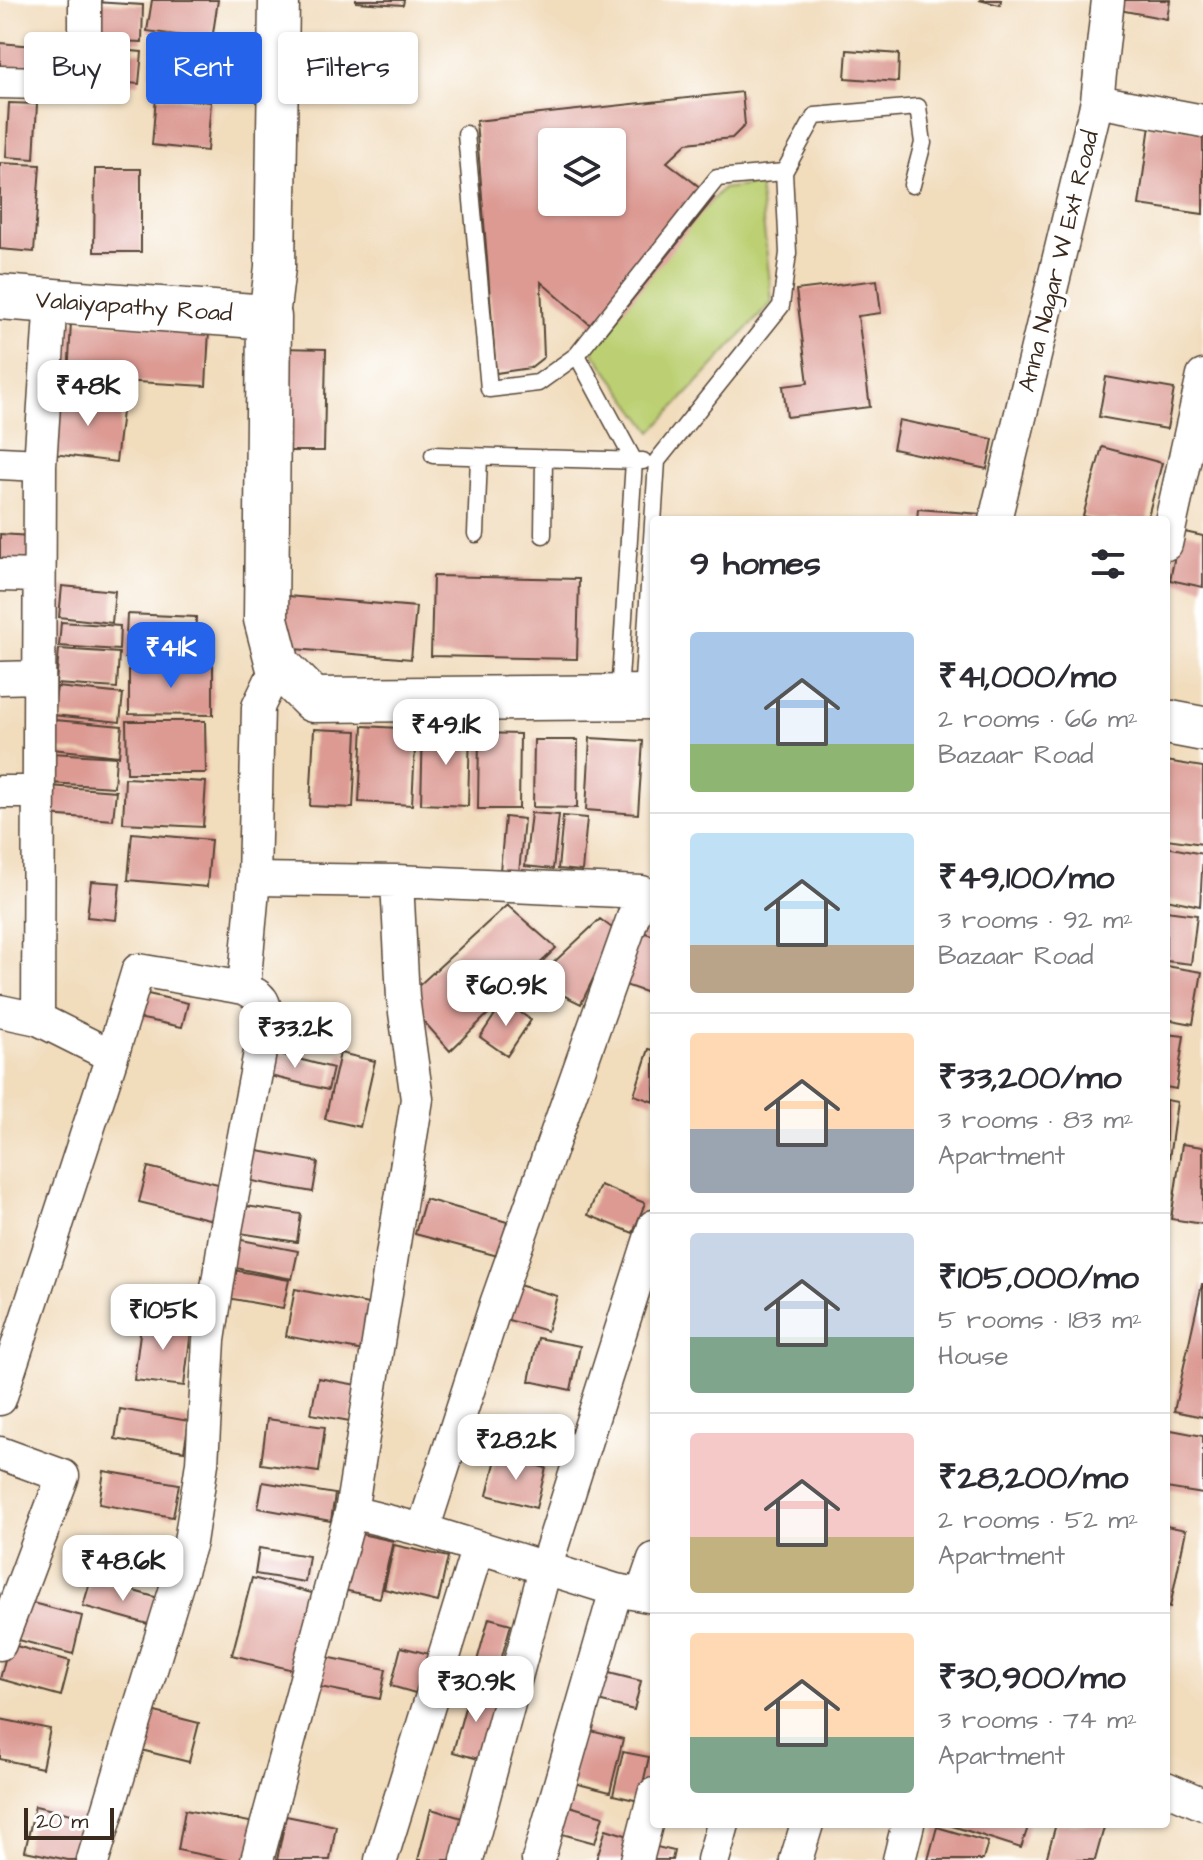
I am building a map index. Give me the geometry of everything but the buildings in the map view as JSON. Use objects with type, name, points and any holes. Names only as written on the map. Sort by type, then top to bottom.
[{"type":"main road","name":"Valaiyapathy Road","points":[[0,297],[269,317]]},
{"type":"main road","points":[[269,317],[266,619],[278,665],[313,700],[638,697]]},
{"type":"main road","points":[[1170,723],[1203,729]]},
{"type":"street","points":[[0,82],[85,84],[85,0]]},
{"type":"street","points":[[269,317],[275,267],[279,0]]},
{"type":"street","name":"Anna Nagar W Ext Road","points":[[996,516],[1097,101],[1108,0]]},
{"type":"street","points":[[1097,101],[1203,121]]},
{"type":"street","points":[[38,1019],[40,465],[51,299]]},
{"type":"street","points":[[1170,526],[1203,376]]},
{"type":"street","points":[[0,463],[40,465]]},
{"type":"street","points":[[0,575],[38,576]]},
{"type":"street","points":[[244,988],[254,879],[258,707],[278,665]]},
{"type":"street","points":[[0,678],[39,677]]},
{"type":"street","points":[[0,792],[39,792]]},
{"type":"street","points":[[254,879],[397,881],[642,892],[497,1301],[423,1530]]},
{"type":"street","points":[[257,1860],[351,1512],[417,1099],[403,998],[397,881]]},
{"type":"street","points":[[0,1399],[138,970],[244,988],[260,997],[265,1005],[266,1021],[226,1230],[209,1340],[202,1463],[190,1542],[93,1860]]},
{"type":"street","points":[[0,1011],[38,1019],[112,1056]]},
{"type":"street","points":[[467,1860],[545,1569],[650,1239]]},
{"type":"street","points":[[0,1453],[63,1476],[0,1644]]},
{"type":"street","points":[[351,1512],[423,1530],[545,1569],[638,1594]]},
{"type":"street","points":[[381,1860],[478,1547]]},
{"type":"street","points":[[538,1860],[650,1568]]},
{"type":"street","points":[[1170,1790],[1203,1804]]},
{"type":"street","points":[[637,1860],[650,1810]]},
{"type":"street","points":[[713,1860],[722,1828]]},
{"type":"street","points":[[796,1860],[806,1828]]},
{"type":"street","points":[[899,1860],[907,1828]]},
{"type":"lane","points":[[653,516],[657,461],[781,306],[788,253],[784,172],[815,116],[918,107],[923,143],[912,185]]},
{"type":"lane","points":[[466,134],[489,389],[538,383],[577,355],[717,178],[784,172]]},
{"type":"lane","points":[[577,355],[634,461],[638,697]]},
{"type":"lane","points":[[433,455],[657,461]]},
{"type":"lane","points":[[476,534],[479,457]]},
{"type":"lane","points":[[543,535],[544,458]]},
{"type":"lane","points":[[638,697],[650,548]]},
{"type":"green space","points":[[759,184],[772,302],[652,432],[586,342],[722,189]]}]
